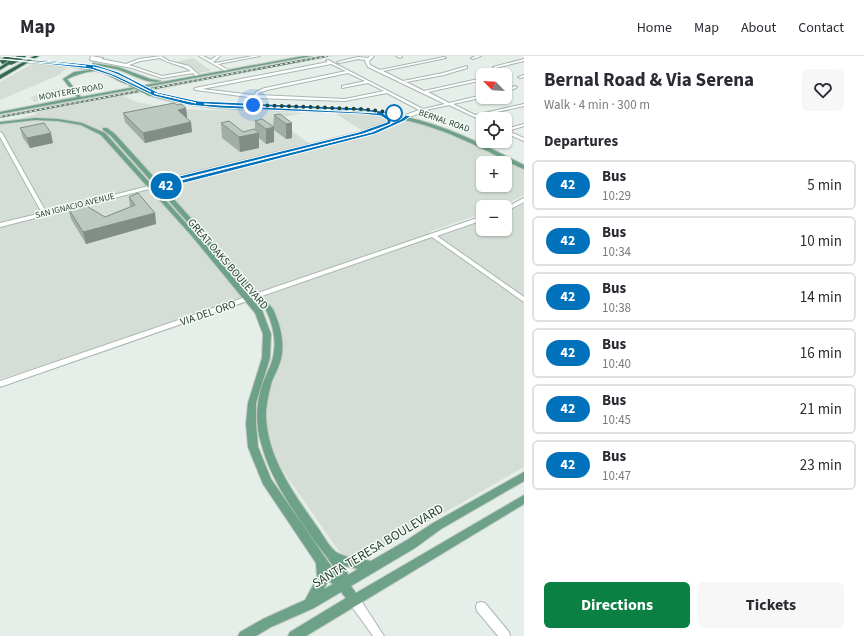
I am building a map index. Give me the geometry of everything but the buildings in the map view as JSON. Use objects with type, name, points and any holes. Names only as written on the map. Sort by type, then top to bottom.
[{"type":"highway","points":[[4,62],[13,56]]},
{"type":"highway","points":[[4,62],[19,56]]},
{"type":"highway","points":[[4,62],[23,56]]},
{"type":"highway","points":[[0,77],[37,56]]},
{"type":"main road","name":"MONTEREY ROAD","points":[[0,112],[76,96],[225,71],[299,56]]},
{"type":"main road","name":"MONTEREY ROAD","points":[[0,112],[76,96],[310,56]]},
{"type":"main road","name":"BERNAL ROAD","points":[[4,62],[30,61],[85,64],[117,73],[153,93],[178,99],[205,103],[363,109],[455,128],[476,137]]},
{"type":"main road","name":"BERNAL ROAD","points":[[4,62],[30,61],[78,66],[105,72],[130,84],[172,100],[207,106],[382,114],[405,117],[444,129],[476,142]]},
{"type":"main road","points":[[66,64],[70,67],[67,70],[85,64],[117,68],[152,83]]},
{"type":"main road","points":[[76,96],[65,82],[67,77],[85,72],[105,72]]},
{"type":"main road","points":[[61,75],[61,81],[76,96]]},
{"type":"main road","points":[[382,114],[388,118],[389,123]]},
{"type":"main road","name":"GREAT OAKS BOULEVARD","points":[[0,121],[8,119],[50,117],[90,123],[107,130],[151,187],[259,312],[267,334],[266,358],[252,403],[251,424],[254,447],[267,481],[332,578],[344,584]]},
{"type":"main road","name":"GREAT OAKS BOULEVARD","points":[[0,121],[43,119],[82,124],[103,134],[123,150],[159,185],[269,309],[276,324],[278,334],[277,358],[264,397],[262,412],[265,445],[279,477],[342,571],[344,584],[354,600]]},
{"type":"main road","name":"BERNAL ROAD","points":[[488,148],[524,167]]},
{"type":"main road","name":"BERNAL ROAD","points":[[498,148],[524,161]]},
{"type":"main road","points":[[193,234],[203,234]]},
{"type":"main road","name":"SANTA TERESA BOULEVARD","points":[[244,636],[267,622],[310,604],[411,544],[437,526],[524,476]]},
{"type":"main road","points":[[294,636],[524,499]]},
{"type":"main road","points":[[332,556],[342,560],[372,567]]},
{"type":"main road","points":[[310,604],[323,579],[321,561]]},
{"type":"street","points":[[133,56],[139,60]]},
{"type":"street","points":[[201,56],[225,71]]},
{"type":"street","points":[[213,63],[218,56]]},
{"type":"street","points":[[213,63],[222,56]]},
{"type":"street","points":[[213,63],[258,56]]},
{"type":"street","points":[[473,58],[479,56]]},
{"type":"street","points":[[126,65],[139,60],[161,57],[168,62],[188,67],[197,75]]},
{"type":"street","points":[[339,62],[370,57],[369,66],[475,116],[524,105]]},
{"type":"street","points":[[380,71],[444,58]]},
{"type":"street","points":[[99,60],[126,65],[162,77],[193,72]]},
{"type":"street","points":[[325,60],[440,119]]},
{"type":"street","points":[[495,67],[524,60]]},
{"type":"street","points":[[331,63],[196,89],[222,94],[255,96],[314,96],[350,100],[388,92]]},
{"type":"street","points":[[401,82],[444,74],[466,67]]},
{"type":"street","points":[[255,96],[258,92],[266,89],[348,72]]},
{"type":"street","points":[[424,92],[476,81]]},
{"type":"street","points":[[343,87],[367,82]]},
{"type":"street","points":[[366,97],[374,101]]},
{"type":"street","name":"SAN IGNACIO AVENUE","points":[[331,142],[372,130],[423,110],[476,98]]},
{"type":"street","name":"SAN IGNACIO AVENUE","points":[[0,225],[376,132],[405,117]]},
{"type":"street","points":[[512,128],[524,125]]},
{"type":"street","points":[[0,133],[45,214]]},
{"type":"street","points":[[512,134],[524,140]]},
{"type":"street","points":[[512,206],[524,200]]},
{"type":"street","name":"VIA DEL ORO","points":[[0,384],[476,220]]},
{"type":"street","points":[[432,235],[524,300]]},
{"type":"street","points":[[354,600],[379,636]]},
{"type":"street","points":[[481,607],[505,636]]},
{"type":"shaded area","points":[[318,56],[335,56],[124,96],[137,102],[173,109],[303,113],[275,119],[310,144],[311,151],[381,132],[407,121],[421,123],[451,133],[476,146],[476,148],[481,148],[496,156],[476,156],[476,192],[512,192],[512,164],[524,170],[524,195],[512,201],[512,200],[476,200],[476,215],[429,232],[438,237],[476,223],[476,236],[512,236],[512,210],[524,204],[524,467],[350,567],[281,468],[264,427],[269,394],[282,354],[280,327],[263,296],[0,379],[0,123],[34,115],[37,112],[0,118],[0,115]]},
{"type":"shaded area","points":[[193,58],[211,71],[199,73],[188,65],[175,62]]},
{"type":"shaded area","points":[[32,64],[58,65],[67,68],[59,75],[0,100],[0,82]]},
{"type":"shaded area","points":[[62,88],[66,94],[63,97],[34,102],[30,98],[45,91]]},
{"type":"shaded area","points":[[336,112],[387,117],[388,120],[363,131],[336,114]]},
{"type":"railway","points":[[0,117],[327,56]]},
{"type":"bus line","name":"42","points":[[0,59],[92,68],[114,75],[139,89],[155,95],[189,104],[220,107],[362,112],[382,114],[389,120],[389,123],[372,130],[157,183],[151,187],[161,187],[373,133],[406,119],[409,116],[363,109],[220,104],[184,100],[145,88],[117,73],[96,66],[6,56]]},
{"type":"route","points":[[253,105],[363,109],[394,113]]}]
